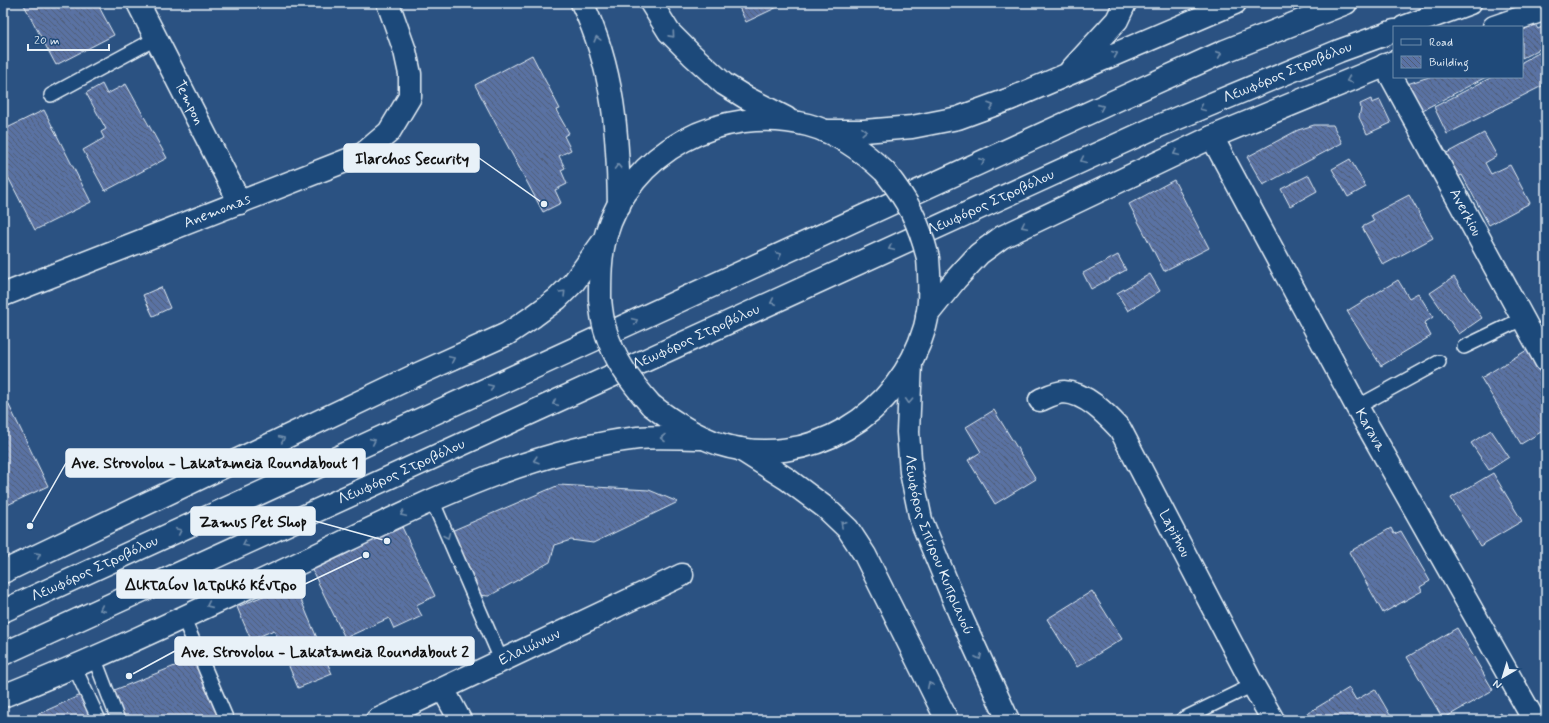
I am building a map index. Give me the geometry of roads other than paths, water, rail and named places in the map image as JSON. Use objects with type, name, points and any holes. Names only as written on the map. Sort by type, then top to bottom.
[{"type":"main road","name":"Tempon","points":[[138,3],[240,203]]},
{"type":"main road","name":"Anemonas","points":[[3,295],[363,154],[389,132],[410,98],[410,74],[405,51],[388,3]]},
{"type":"main road","points":[[582,3],[594,27],[611,91],[618,153],[619,206]]},
{"type":"main road","points":[[651,3],[669,32],[692,56],[724,84],[793,122]]},
{"type":"main road","points":[[1067,75],[1117,20],[1125,3]]},
{"type":"main road","points":[[825,131],[864,131],[912,127],[958,118],[1010,99],[1235,3]]},
{"type":"main road","name":"Λεωφόρος Στροβόλου","points":[[3,611],[1111,102],[1225,51],[1346,3]]},
{"type":"main road","points":[[1407,26],[1470,3]]},
{"type":"main road","points":[[1497,26],[1546,9]]},
{"type":"main road","name":"Λεωφόρος Στροβόλου","points":[[3,654],[1154,128],[1340,50],[1393,31]]},
{"type":"main road","points":[[927,315],[956,279],[979,254],[1002,237],[1212,137],[1389,63]]},
{"type":"main road","name":"Averkiou","points":[[1397,78],[1522,319],[1546,361]]},
{"type":"main road","points":[[3,572],[507,334],[557,299],[574,282],[605,238],[619,206],[643,172],[660,156],[679,143],[700,132],[722,125],[746,121],[769,120],[793,122],[825,131],[847,142],[867,156],[885,172],[900,191],[913,212],[922,234],[928,258],[930,282],[927,315],[919,344],[911,362],[886,398],[868,415],[848,428],[825,439],[802,446],[777,450],[739,448],[702,438],[675,424],[651,405],[632,383],[616,357],[605,328],[600,298],[600,268],[605,238]]},
{"type":"main road","name":"Karava","points":[[1212,137],[1357,406],[1534,720]]},
{"type":"main road","name":"Λεωφόρος Σπύρου Κυπριανού","points":[[911,362],[908,432],[911,472],[921,520],[961,617],[1008,720]]},
{"type":"main road","name":"Lapithou","points":[[1040,400],[1063,392],[1082,397],[1102,410],[1120,429],[1253,685],[1273,720]]},
{"type":"main road","points":[[3,696],[183,617],[432,500],[517,466],[563,452],[610,442],[640,438],[702,438]]},
{"type":"main road","points":[[739,448],[787,479],[826,508],[848,529],[866,555],[947,720]]},
{"type":"main road","name":"Ελαιώνων","points":[[377,720],[502,662],[682,575]]},
{"type":"main road","points":[[443,689],[460,720]]},
{"type":"lane","points":[[51,95],[157,38]]},
{"type":"lane","points":[[1464,347],[1522,319]]},
{"type":"lane","points":[[1357,406],[1439,362]]},
{"type":"lane","points":[[432,500],[502,662]]},
{"type":"lane","points":[[183,617],[227,720]]},
{"type":"lane","points":[[94,657],[118,720]]},
{"type":"lane","points":[[74,666],[99,720]]},
{"type":"lane","points":[[1183,719],[1253,685]]},
{"type":"place","name":"Ilarchos Security","points":[[544,204]]},
{"type":"place","name":"Ave. Strovolou - Lakatameia Roundabout 1","points":[[30,526]]},
{"type":"place","name":"Zamus Pet Shop","points":[[387,541]]},
{"type":"place","name":"Δικταίον Ιατρικό κέντρο","points":[[366,555]]},
{"type":"place","name":"Ave. Strovolou - Lakatameia Roundabout 2","points":[[129,676]]}]
